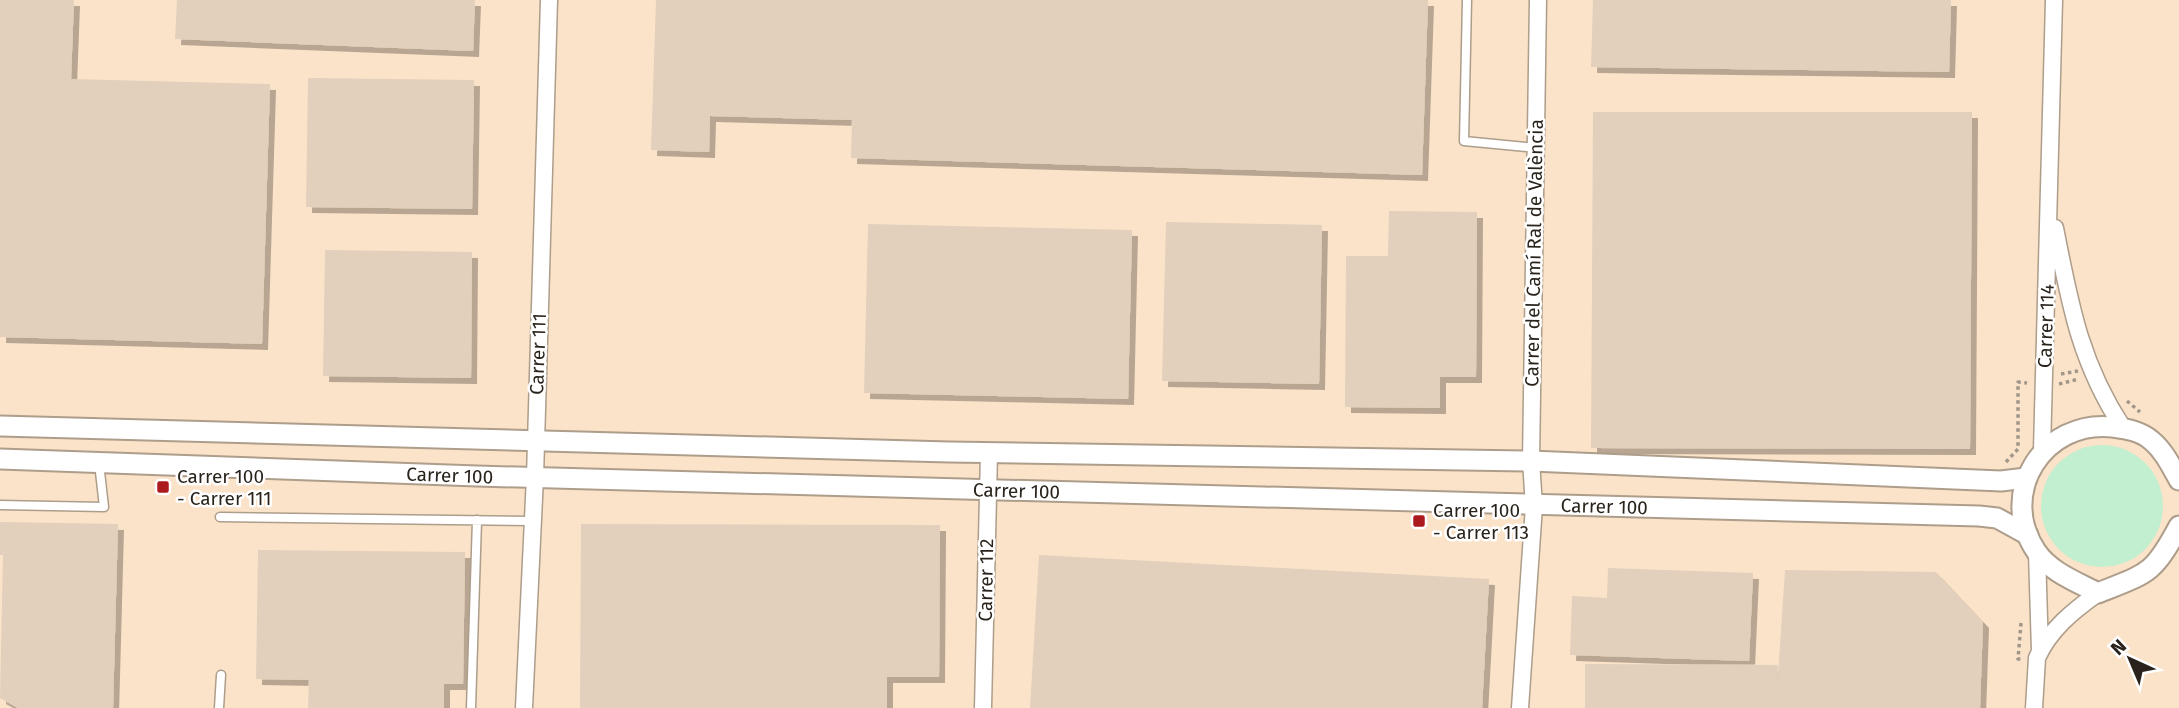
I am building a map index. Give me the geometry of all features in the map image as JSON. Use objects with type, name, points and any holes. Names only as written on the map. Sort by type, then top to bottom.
[{"type":"street","name":"Carrer 111","points":[[524,708],[535,477],[549,0]]},
{"type":"street","name":"Carrer del Camí Ral de València","points":[[1520,708],[1534,506],[1531,461],[1538,0]]},
{"type":"street","name":"Carrer 114","points":[[2042,445],[2054,0]]},
{"type":"street","name":"Carrer 114","points":[[2050,202],[2068,295],[2088,367],[2101,396],[2123,428]]},
{"type":"street","points":[[2040,651],[2033,544],[2020,507],[2026,478],[2042,445],[2068,432],[2096,425],[2123,428],[2151,439],[2176,471]]},
{"type":"street","name":"Carrer 100","points":[[0,426],[989,453],[1531,461],[2001,481],[2026,478]]},
{"type":"street","name":"Carrer 112","points":[[983,708],[989,453]]},
{"type":"street","name":"Carrer 100","points":[[0,459],[1534,506],[1979,516],[1997,518],[2033,544],[2055,570],[2098,593]]},
{"type":"street","points":[[2034,708],[2037,658],[2065,617],[2098,593],[2137,579],[2154,568],[2172,550],[2179,526]]},
{"type":"lane","points":[[1467,0],[1464,141],[1536,148]]},
{"type":"lane","points":[[0,505],[104,507],[99,463]]},
{"type":"lane","points":[[220,517],[533,521]]},
{"type":"lane","points":[[471,708],[477,520]]},
{"type":"lane","points":[[219,708],[221,675]]},
{"type":"path","points":[[2056,375],[2080,371]]},
{"type":"path","points":[[2054,385],[2083,379]]},
{"type":"path","name":"Carrer 114","points":[[2015,455],[2018,382],[2034,384]]},
{"type":"shaded area","points":[[0,0],[2179,0],[2179,708],[0,708]]},
{"type":"green space","points":[[2102,445],[2125,449],[2145,463],[2159,483],[2163,506],[2159,529],[2145,549],[2125,563],[2102,567],[2079,563],[2059,549],[2045,529],[2041,506],[2045,483],[2059,463],[2079,449]]},
{"type":"building","points":[[0,0],[74,0],[71,79],[270,84],[262,344],[0,337]]},
{"type":"building","points":[[177,0],[475,0],[473,51],[175,39]]},
{"type":"building","points":[[656,0],[1428,0],[1422,175],[851,158],[852,120],[710,116],[709,152],[651,150]]},
{"type":"building","points":[[1593,0],[1951,0],[1949,72],[1591,67]]},
{"type":"building","points":[[308,78],[474,80],[472,209],[306,207]]},
{"type":"building","points":[[1593,112],[1972,112],[1970,449],[1591,448]]},
{"type":"building","points":[[1389,211],[1477,212],[1476,377],[1440,377],[1440,408],[1345,407],[1346,256],[1388,256]]},
{"type":"building","points":[[1166,222],[1322,225],[1319,384],[1162,381]]},
{"type":"building","points":[[868,224],[1132,230],[1128,399],[864,393]]},
{"type":"building","points":[[325,250],[472,252],[471,378],[323,376]]},
{"type":"building","points":[[0,522],[118,524],[113,708],[18,708],[0,698],[3,555],[0,555]]},
{"type":"building","points":[[581,524],[940,525],[939,677],[887,677],[887,708],[580,708]]},
{"type":"building","points":[[258,550],[465,552],[463,684],[444,684],[444,708],[308,708],[309,680],[256,679]]},
{"type":"building","points":[[1039,555],[1489,579],[1482,708],[1030,708]]},
{"type":"building","points":[[1608,568],[1753,573],[1749,661],[1570,655],[1572,596],[1607,598]]},
{"type":"building","points":[[1785,570],[1936,572],[1983,622],[1980,708],[1585,708],[1585,664],[1778,665],[1777,691]]},
{"type":"place","name":"Carrer 100 - Carrer 111","points":[[163,487]]},
{"type":"place","name":"Carrer 100 - Carrer 113","points":[[1419,521]]}]
